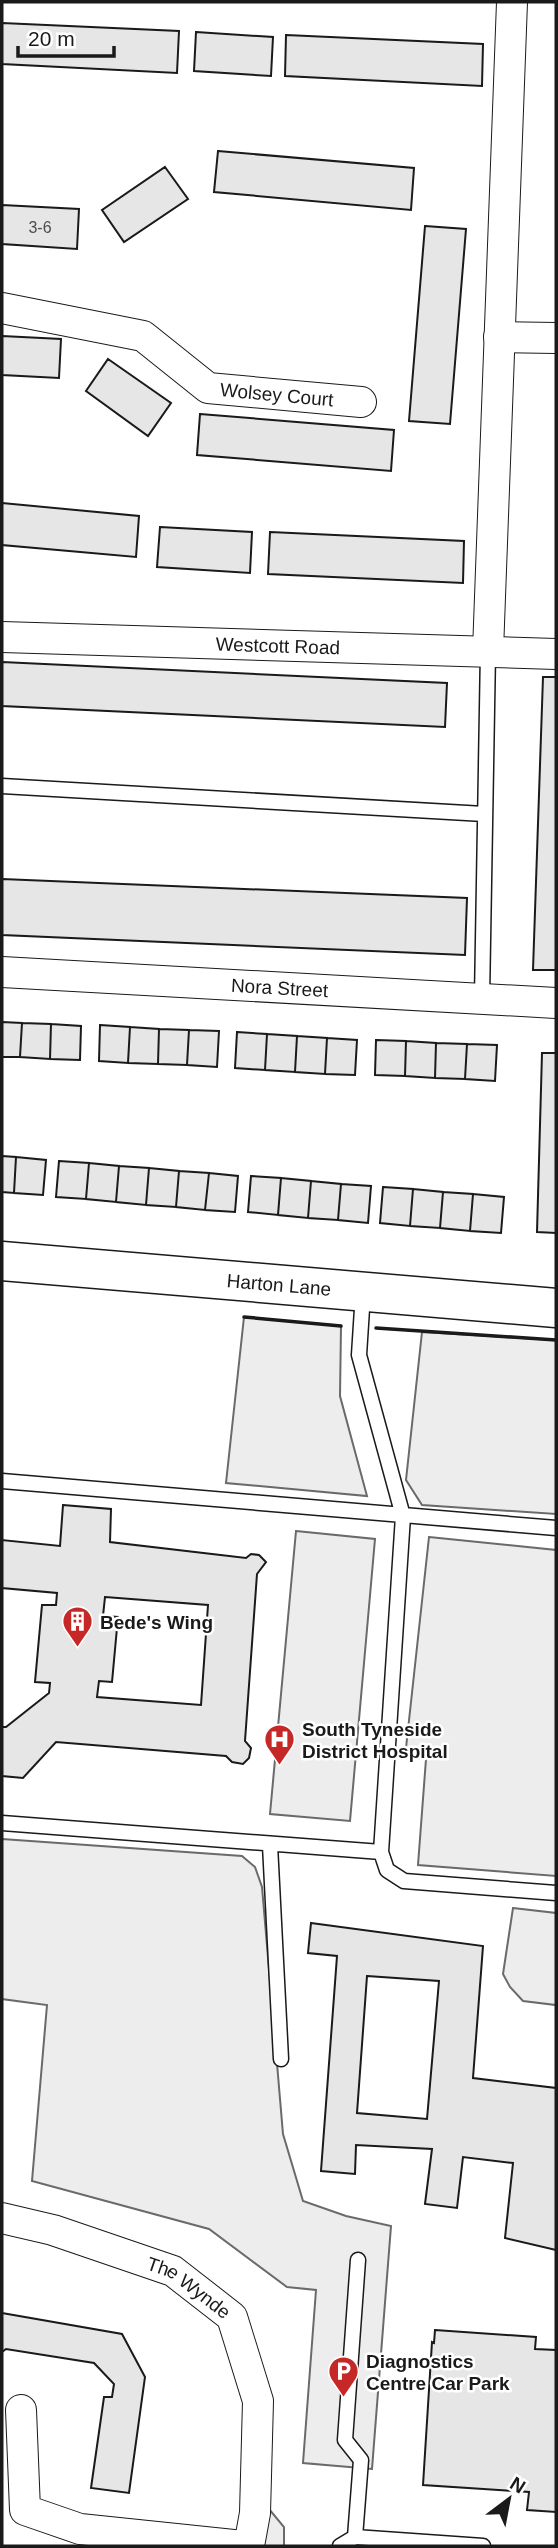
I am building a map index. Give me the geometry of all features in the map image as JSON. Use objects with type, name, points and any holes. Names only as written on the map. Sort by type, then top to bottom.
[{"type":"street","points":[[488,651],[512,2]]},
{"type":"street","name":"Wolsey Court","points":[[2,308],[143,336],[208,388],[361,402]]},
{"type":"street","points":[[499,337],[556,338]]},
{"type":"street","name":"Westcott Road","points":[[2,637],[556,653]]},
{"type":"street","name":"Nora Street","points":[[2,972],[556,1003]]},
{"type":"street","name":"Harton Lane","points":[[2,1261],[556,1308]]},
{"type":"street","name":"The Wynde","points":[[2,2218],[53,2230],[173,2271],[232,2317],[258,2401],[255,2513],[246,2546]]},
{"type":"street","points":[[21,2410],[25,2510],[78,2538],[246,2546]]},
{"type":"lane","points":[[482,998],[488,651]]},
{"type":"lane","points":[[2,786],[484,814]]},
{"type":"lane","points":[[363,1292],[359,1355],[403,1516],[381,1852],[387,1870],[404,1881],[556,1893]]},
{"type":"lane","points":[[2,1481],[556,1528]]},
{"type":"lane","points":[[2,1823],[381,1852]]},
{"type":"lane","points":[[270,1845],[281,2059]]},
{"type":"lane","points":[[355,2537],[361,2460],[345,2440],[358,2260]]},
{"type":"lane","points":[[340,2546],[355,2537],[483,2546]]},
{"type":"shaded area","points":[[244,1317],[341,1326],[340,1396],[367,1496],[226,1483]]},
{"type":"shaded area","points":[[422,1332],[556,1340],[556,1514],[422,1505],[406,1480]]},
{"type":"shaded area","points":[[296,1531],[375,1539],[350,1821],[270,1814]]},
{"type":"shaded area","points":[[429,1537],[556,1550],[556,1876],[418,1865],[426,1759],[405,1757]]},
{"type":"shaded area","points":[[2,1839],[242,1856],[255,1867],[262,1887],[283,2134],[303,2201],[346,2216],[391,2226],[372,2469],[303,2463],[316,2290],[287,2287],[209,2229],[32,2181],[47,2005],[2,1999]]},
{"type":"shaded area","points":[[513,1908],[556,1913],[556,2005],[523,2001],[510,1987],[503,1974]]},
{"type":"shaded area","points":[[269,2509],[284,2527],[284,2546],[263,2546]]},
{"type":"building","points":[[2,23],[179,31],[177,73],[2,64]]},
{"type":"building","points":[[196,32],[273,37],[271,76],[194,71]]},
{"type":"building","points":[[286,35],[483,44],[482,86],[285,76]]},
{"type":"building","points":[[218,151],[414,168],[411,210],[214,192]]},
{"type":"building","points":[[165,167],[188,199],[124,242],[102,210]]},
{"type":"building","points":[[2,205],[79,209],[77,249],[2,244]]},
{"type":"building","points":[[425,226],[466,229],[450,424],[409,421]]},
{"type":"building","points":[[2,336],[61,339],[59,378],[2,375]]},
{"type":"building","points":[[108,359],[171,403],[148,436],[86,391]]},
{"type":"building","points":[[200,414],[394,430],[391,471],[197,455]]},
{"type":"building","points":[[2,503],[139,516],[136,557],[2,545]]},
{"type":"building","points":[[160,527],[252,532],[250,573],[157,567]]},
{"type":"building","points":[[270,532],[464,541],[463,583],[268,574]]},
{"type":"building","points":[[2,662],[447,683],[445,727],[2,706]]},
{"type":"building","points":[[543,677],[556,677],[556,970],[533,970]]},
{"type":"building","points":[[2,879],[467,898],[465,955],[2,935]]},
{"type":"building","points":[[2,1022],[22,1023],[20,1057],[2,1057]]},
{"type":"building","points":[[22,1023],[51,1024],[50,1059],[20,1057]]},
{"type":"building","points":[[51,1024],[81,1026],[80,1060],[50,1059]]},
{"type":"building","points":[[100,1025],[130,1027],[128,1063],[99,1061]]},
{"type":"building","points":[[130,1027],[159,1029],[158,1064],[128,1063]]},
{"type":"building","points":[[159,1029],[189,1030],[187,1065],[158,1064]]},
{"type":"building","points":[[189,1030],[219,1031],[217,1067],[187,1065]]},
{"type":"building","points":[[237,1032],[267,1034],[265,1070],[235,1068]]},
{"type":"building","points":[[267,1034],[297,1036],[295,1072],[265,1070]]},
{"type":"building","points":[[297,1036],[327,1038],[325,1074],[295,1072]]},
{"type":"building","points":[[327,1038],[357,1040],[355,1075],[325,1074]]},
{"type":"building","points":[[376,1040],[406,1041],[405,1076],[375,1075]]},
{"type":"building","points":[[406,1041],[436,1043],[435,1078],[405,1076]]},
{"type":"building","points":[[436,1043],[467,1044],[465,1079],[435,1078]]},
{"type":"building","points":[[467,1044],[497,1045],[495,1081],[465,1079]]},
{"type":"building","points":[[542,1053],[556,1053],[556,1233],[537,1232]]},
{"type":"building","points":[[2,1156],[16,1157],[14,1193],[2,1192]]},
{"type":"building","points":[[16,1157],[46,1160],[43,1195],[14,1193]]},
{"type":"building","points":[[59,1161],[89,1163],[86,1199],[56,1197]]},
{"type":"building","points":[[89,1163],[119,1166],[116,1202],[86,1199]]},
{"type":"building","points":[[119,1166],[149,1168],[146,1205],[116,1202]]},
{"type":"building","points":[[149,1168],[179,1171],[176,1207],[146,1205]]},
{"type":"building","points":[[179,1171],[209,1173],[205,1210],[176,1207]]},
{"type":"building","points":[[209,1173],[238,1176],[235,1212],[205,1210]]},
{"type":"building","points":[[251,1176],[281,1178],[278,1215],[248,1212]]},
{"type":"building","points":[[281,1178],[311,1181],[308,1218],[278,1215]]},
{"type":"building","points":[[311,1181],[341,1184],[338,1220],[308,1218]]},
{"type":"building","points":[[341,1184],[371,1186],[368,1223],[338,1220]]},
{"type":"building","points":[[383,1187],[413,1189],[410,1226],[380,1223]]},
{"type":"building","points":[[413,1189],[443,1192],[440,1228],[410,1226]]},
{"type":"building","points":[[443,1192],[473,1194],[470,1231],[440,1228]]},
{"type":"building","points":[[473,1194],[504,1197],[501,1233],[470,1231]]},
{"type":"building","name":"Bede's Wing","points":[[63,1505],[111,1509],[110,1542],[246,1558],[251,1554],[259,1555],[266,1562],[257,1574],[245,1741],[251,1748],[249,1758],[243,1764],[232,1762],[226,1756],[56,1742],[23,1778],[2,1776],[2,1727],[6,1727],[49,1693],[50,1683],[35,1682],[42,1605],[56,1605],[57,1593],[2,1588],[2,1540],[60,1546]],"holes":[[[105,1597],[208,1605],[201,1705],[97,1697],[99,1681],[112,1682],[118,1617],[103,1616]]]},
{"type":"building","points":[[311,1923],[483,1946],[473,2078],[556,2088],[556,2250],[505,2238],[513,2163],[463,2157],[457,2208],[425,2204],[432,2149],[356,2145],[355,2174],[321,2171],[337,1956],[308,1953]],"holes":[[[367,1976],[439,1981],[427,2119],[357,2113]]]},
{"type":"building","points":[[2,2313],[122,2334],[145,2377],[129,2493],[91,2488],[104,2397],[112,2397],[114,2384],[94,2363],[6,2349],[2,2352]]},
{"type":"building","points":[[435,2330],[536,2337],[535,2349],[556,2350],[556,2512],[527,2510],[529,2492],[423,2485]]},
{"type":"wall","points":[[244,1317],[341,1326]]},
{"type":"wall","points":[[376,1328],[556,1340]]},
{"type":"place","name":"Bede's Wing","points":[[77,1649]]},
{"type":"place","name":"South Tyneside District Hospital","points":[[279,1767]]},
{"type":"place","name":"Diagnostics Centre Car Park","points":[[343,2399]]}]
